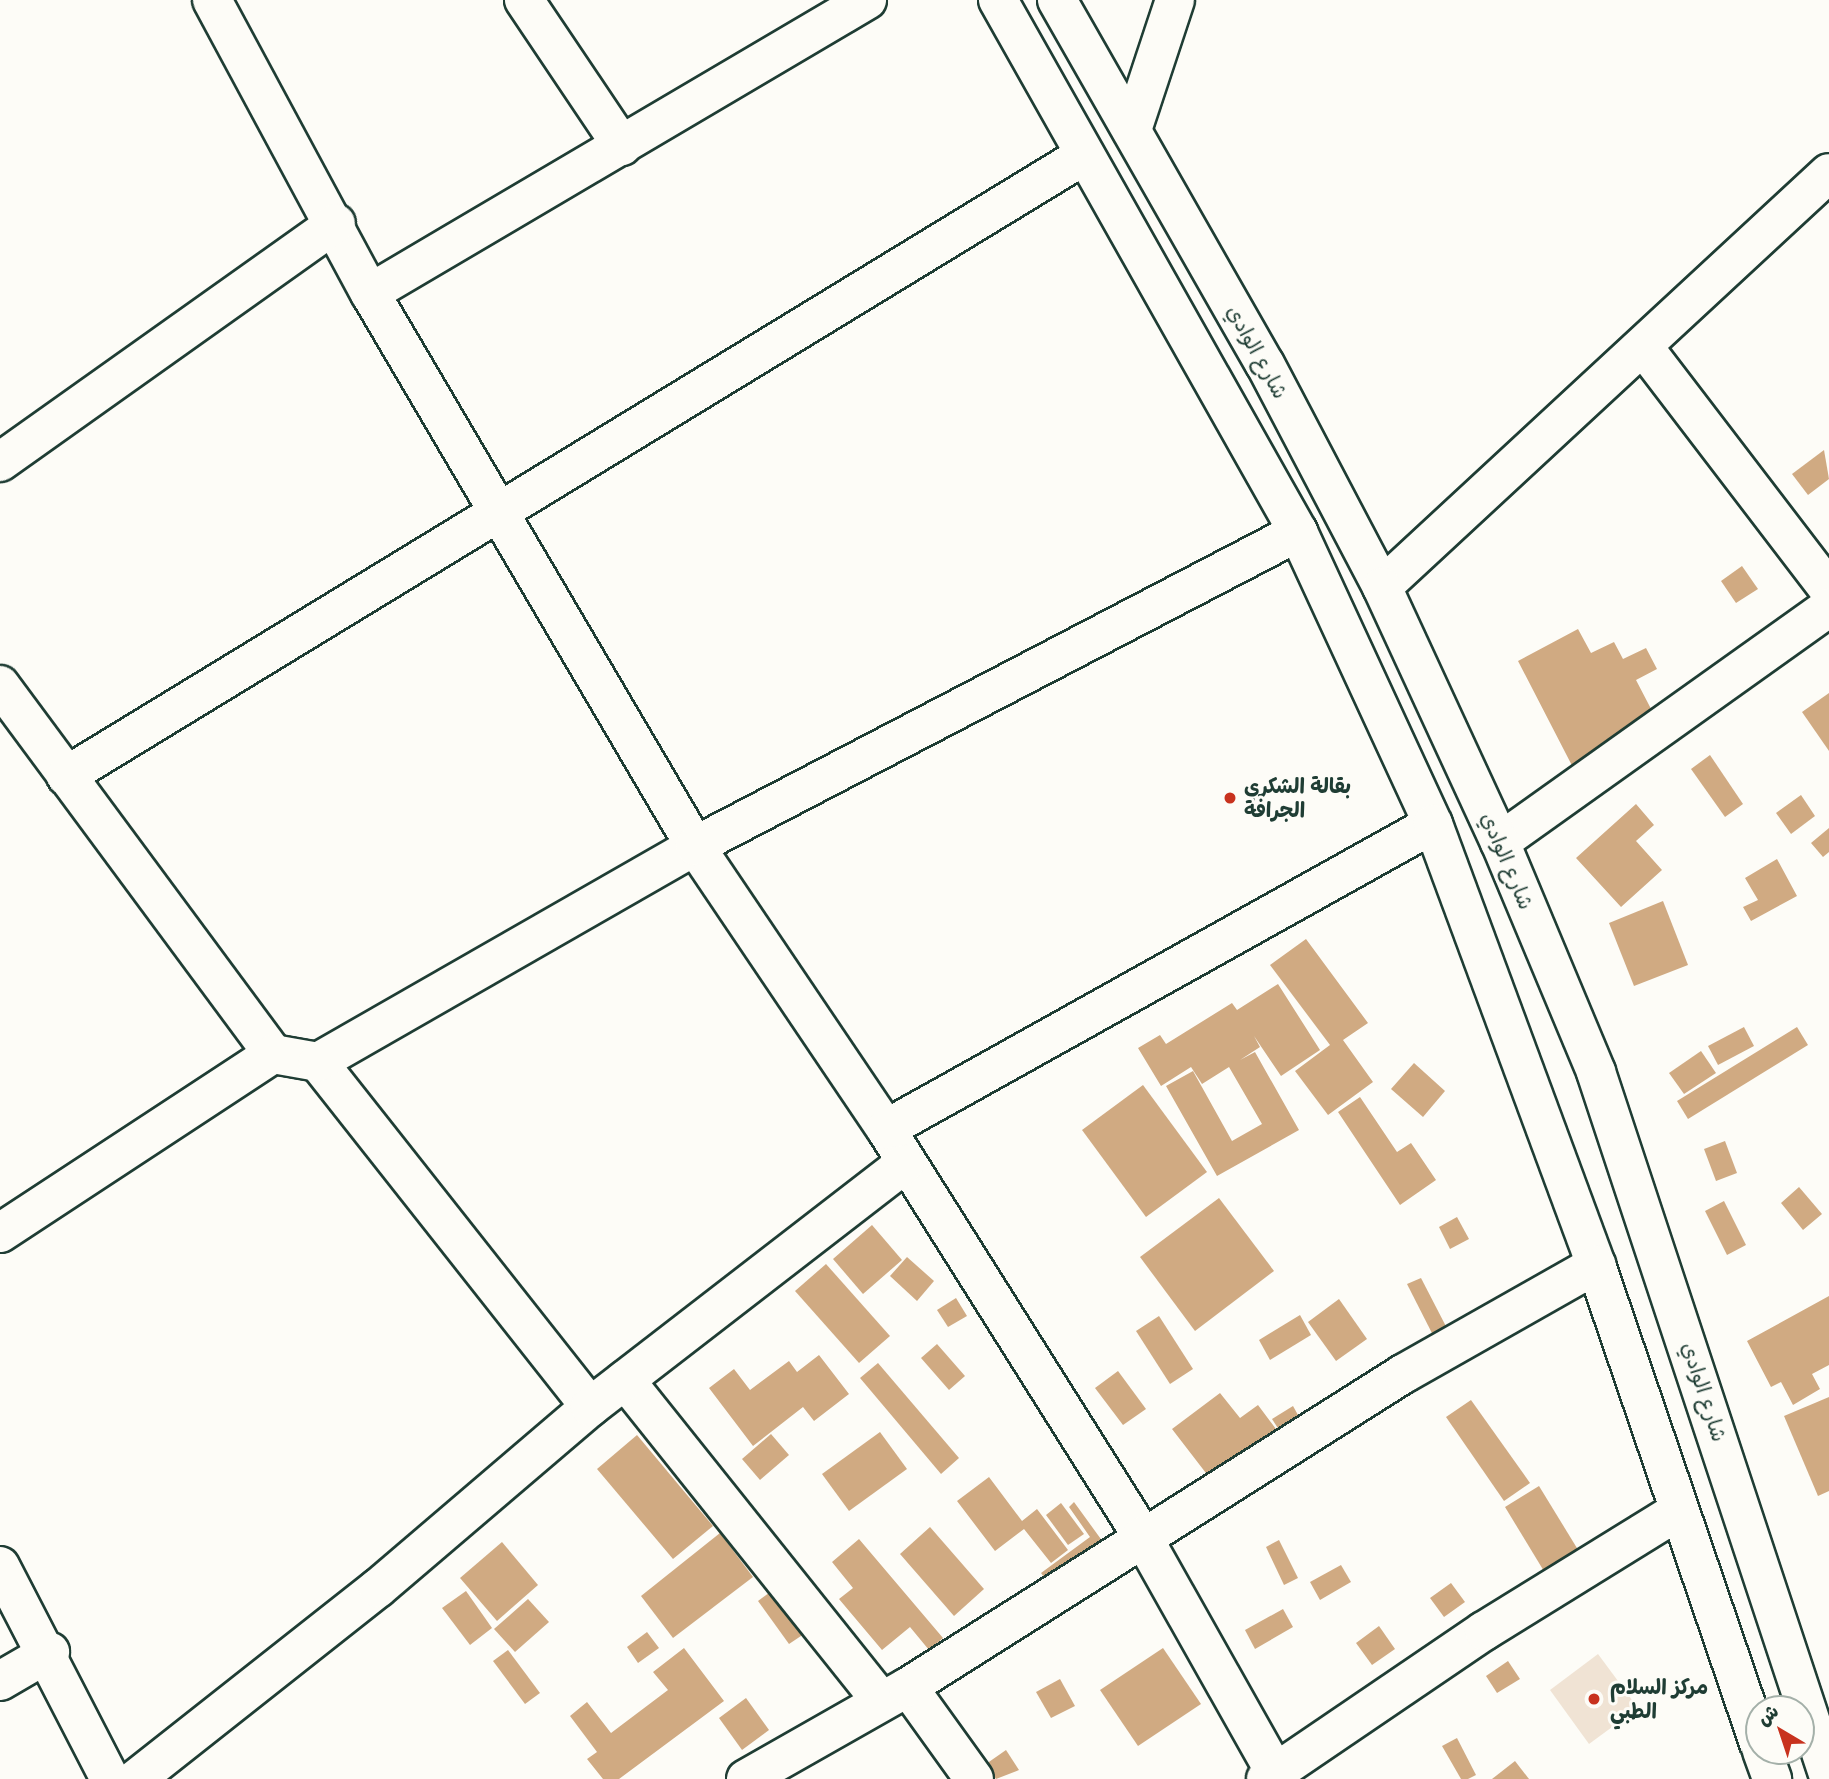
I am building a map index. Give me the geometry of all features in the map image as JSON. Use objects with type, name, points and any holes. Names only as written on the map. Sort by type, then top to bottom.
[{"type":"street","points":[[212,0],[336,223],[370,293],[695,846],[886,1129],[904,1164],[1142,1536],[1274,1777],[1484,1631],[1678,1511]]},
{"type":"street","points":[[524,0],[622,146]]},
{"type":"street","points":[[370,293],[867,0]]},
{"type":"street","points":[[998,0],[1083,156],[1298,532],[1433,824],[1596,1265],[1745,1703]]},
{"type":"street","name":"شارع الوادي","points":[[1057,0],[1265,364],[1382,587],[1500,842],[1596,1072],[1827,1763]]},
{"type":"street","points":[[1132,130],[1175,0]]},
{"type":"street","points":[[66,776],[1083,156]]},
{"type":"street","points":[[1382,587],[1645,349],[1829,173]]},
{"type":"street","points":[[1,460],[336,223]]},
{"type":"street","points":[[1645,349],[1829,590]]},
{"type":"street","points":[[0,685],[273,1054],[318,1062],[695,846],[1298,532]]},
{"type":"street","points":[[1500,842],[1829,607]]},
{"type":"street","points":[[886,1129],[1433,824]]},
{"type":"street","points":[[0,1233],[273,1054]]},
{"type":"street","points":[[318,1062],[590,1406]]},
{"type":"street","points":[[136,1779],[378,1588],[590,1406],[904,1164]]},
{"type":"street","points":[[746,1779],[894,1692],[1403,1374],[1596,1265]]},
{"type":"street","points":[[625,1380],[894,1692],[974,1779]]},
{"type":"street","points":[[0,1566],[50,1652],[110,1779]]},
{"type":"street","points":[[0,1681],[50,1652]]},
{"type":"shaded area","name":"مركز السلام الطبي","points":[[1598,1654],[1638,1708],[1589,1744],[1550,1690]]},
{"type":"building","points":[[1824,450],[1829,479],[1808,495],[1792,474]]},
{"type":"building","points":[[1742,566],[1758,589],[1736,603],[1721,581]]},
{"type":"building","points":[[1578,629],[1591,653],[1614,642],[1623,659],[1646,648],[1657,669],[1636,680],[1662,730],[1581,783],[1518,661]]},
{"type":"building","points":[[1829,693],[1829,751],[1802,712]]},
{"type":"building","points":[[1710,755],[1743,804],[1725,817],[1691,769]]},
{"type":"building","points":[[1801,795],[1815,816],[1791,834],[1776,813]]},
{"type":"building","points":[[1636,804],[1654,825],[1636,841],[1662,870],[1621,907],[1576,858]]},
{"type":"building","points":[[1829,828],[1829,852],[1823,857],[1811,843]]},
{"type":"building","points":[[1777,859],[1797,896],[1751,921],[1743,907],[1758,900],[1745,878]]},
{"type":"building","points":[[1663,901],[1688,965],[1634,986],[1609,923]]},
{"type":"building","points":[[1306,939],[1368,1023],[1343,1040],[1373,1082],[1328,1115],[1295,1071],[1330,1045],[1270,965]]},
{"type":"building","points":[[1278,984],[1320,1050],[1281,1076],[1254,1036],[1260,1047],[1240,1060],[1255,1052],[1299,1130],[1217,1176],[1166,1086],[1193,1071],[1232,1141],[1262,1124],[1229,1067],[1202,1084],[1191,1067],[1161,1086],[1138,1048],[1160,1035],[1166,1044],[1232,1003],[1237,1010]]},
{"type":"building","points":[[1744,1027],[1754,1046],[1718,1065],[1708,1046]]},
{"type":"building","points":[[1797,1027],[1808,1045],[1688,1119],[1677,1101]]},
{"type":"building","points":[[1701,1051],[1716,1073],[1684,1094],[1669,1073]]},
{"type":"building","points":[[1414,1063],[1445,1091],[1423,1117],[1391,1089]]},
{"type":"building","points":[[1143,1085],[1207,1172],[1146,1217],[1082,1130]]},
{"type":"building","points":[[1360,1097],[1397,1152],[1411,1143],[1436,1180],[1400,1205],[1338,1112]]},
{"type":"building","points":[[1725,1141],[1737,1173],[1716,1181],[1704,1149]]},
{"type":"building","points":[[1799,1187],[1822,1214],[1803,1230],[1781,1203]]},
{"type":"building","points":[[1219,1198],[1274,1271],[1195,1331],[1140,1257]]},
{"type":"building","points":[[1724,1201],[1746,1245],[1727,1255],[1705,1211]]},
{"type":"building","points":[[1457,1217],[1469,1239],[1450,1249],[1439,1227]]},
{"type":"building","points":[[872,1225],[902,1260],[863,1294],[833,1259]]},
{"type":"building","points":[[907,1257],[934,1281],[917,1301],[890,1276]]},
{"type":"building","points":[[826,1264],[890,1336],[859,1363],[795,1291]]},
{"type":"building","points":[[1421,1278],[1452,1338],[1438,1345],[1407,1284]]},
{"type":"building","points":[[1829,1296],[1829,1365],[1812,1374],[1820,1389],[1793,1405],[1781,1382],[1771,1387],[1747,1341]]},
{"type":"building","points":[[956,1298],[967,1316],[948,1327],[937,1310]]},
{"type":"building","points":[[1339,1299],[1367,1339],[1336,1361],[1308,1322]]},
{"type":"building","points":[[1300,1315],[1311,1335],[1270,1360],[1259,1340]]},
{"type":"building","points":[[1159,1316],[1193,1369],[1170,1384],[1136,1331]]},
{"type":"building","points":[[937,1344],[965,1376],[949,1390],[921,1358]]},
{"type":"building","points":[[819,1355],[849,1394],[814,1421],[803,1407],[753,1446],[709,1388],[734,1369],[750,1390],[789,1361],[797,1372]]},
{"type":"building","points":[[878,1363],[959,1458],[941,1474],[860,1378]]},
{"type":"building","points":[[1118,1371],[1146,1409],[1123,1425],[1095,1388]]},
{"type":"building","points":[[1220,1393],[1240,1418],[1258,1405],[1279,1433],[1209,1477],[1172,1429]]},
{"type":"building","points":[[1829,1397],[1829,1491],[1818,1496],[1784,1416]]},
{"type":"building","points":[[1471,1400],[1530,1483],[1504,1501],[1446,1417]]},
{"type":"building","points":[[1293,1406],[1303,1424],[1283,1436],[1272,1419]]},
{"type":"building","points":[[880,1432],[907,1469],[849,1511],[822,1474]]},
{"type":"building","points":[[771,1434],[789,1455],[760,1480],[742,1459]]},
{"type":"building","points":[[637,1435],[713,1526],[673,1559],[597,1469]]},
{"type":"building","points":[[989,1477],[1022,1521],[1037,1509],[1068,1550],[1051,1563],[1024,1529],[995,1551],[957,1501]]},
{"type":"building","points":[[1539,1486],[1591,1571],[1556,1591],[1505,1507]]},
{"type":"building","points":[[1074,1502],[1111,1553],[1056,1593],[1041,1573],[1090,1537],[1069,1507]]},
{"type":"building","points":[[1061,1503],[1084,1534],[1068,1545],[1046,1515]]},
{"type":"building","points":[[930,1527],[984,1589],[954,1616],[900,1554]]},
{"type":"building","points":[[720,1533],[753,1577],[673,1638],[641,1596]]},
{"type":"building","points":[[859,1539],[943,1638],[929,1650],[910,1627],[882,1650],[839,1599],[853,1588],[832,1562]]},
{"type":"building","points":[[1279,1540],[1298,1578],[1284,1585],[1266,1547]]},
{"type":"building","points":[[502,1542],[538,1585],[497,1621],[460,1578]]},
{"type":"building","points":[[1341,1565],[1351,1582],[1320,1600],[1310,1582]]},
{"type":"building","points":[[1451,1583],[1465,1602],[1444,1617],[1430,1598]]},
{"type":"building","points":[[773,1590],[804,1634],[789,1644],[758,1601]]},
{"type":"building","points":[[466,1591],[492,1628],[470,1645],[442,1608]]},
{"type":"building","points":[[528,1599],[549,1622],[515,1652],[494,1629]]},
{"type":"building","points":[[1283,1609],[1293,1627],[1255,1649],[1245,1630]]},
{"type":"building","points":[[1379,1626],[1395,1649],[1372,1665],[1356,1643]]},
{"type":"building","points":[[647,1632],[659,1648],[638,1663],[627,1647]]},
{"type":"building","points":[[684,1648],[724,1701],[619,1779],[603,1779],[587,1759],[597,1752],[570,1716],[587,1702],[611,1733],[668,1690],[653,1672]]},
{"type":"building","points":[[1163,1648],[1201,1704],[1138,1746],[1100,1690]]},
{"type":"building","points":[[508,1650],[540,1693],[525,1704],[493,1661]]},
{"type":"building","points":[[1508,1661],[1520,1679],[1497,1693],[1486,1676]]},
{"type":"building","points":[[1060,1679],[1075,1706],[1051,1718],[1036,1692]]},
{"type":"building","points":[[746,1698],[769,1730],[742,1750],[719,1718]]},
{"type":"building","points":[[1457,1738],[1476,1775],[1468,1779],[1461,1779],[1442,1746]]},
{"type":"building","points":[[1006,1750],[1019,1770],[996,1779],[986,1764]]},
{"type":"building","points":[[1515,1761],[1529,1779],[1492,1779]]},
{"type":"place","name":"بقالة الشكري الجرافة","points":[[1230,798]]},
{"type":"place","name":"مركز السلام الطبي","points":[[1594,1699]]}]
